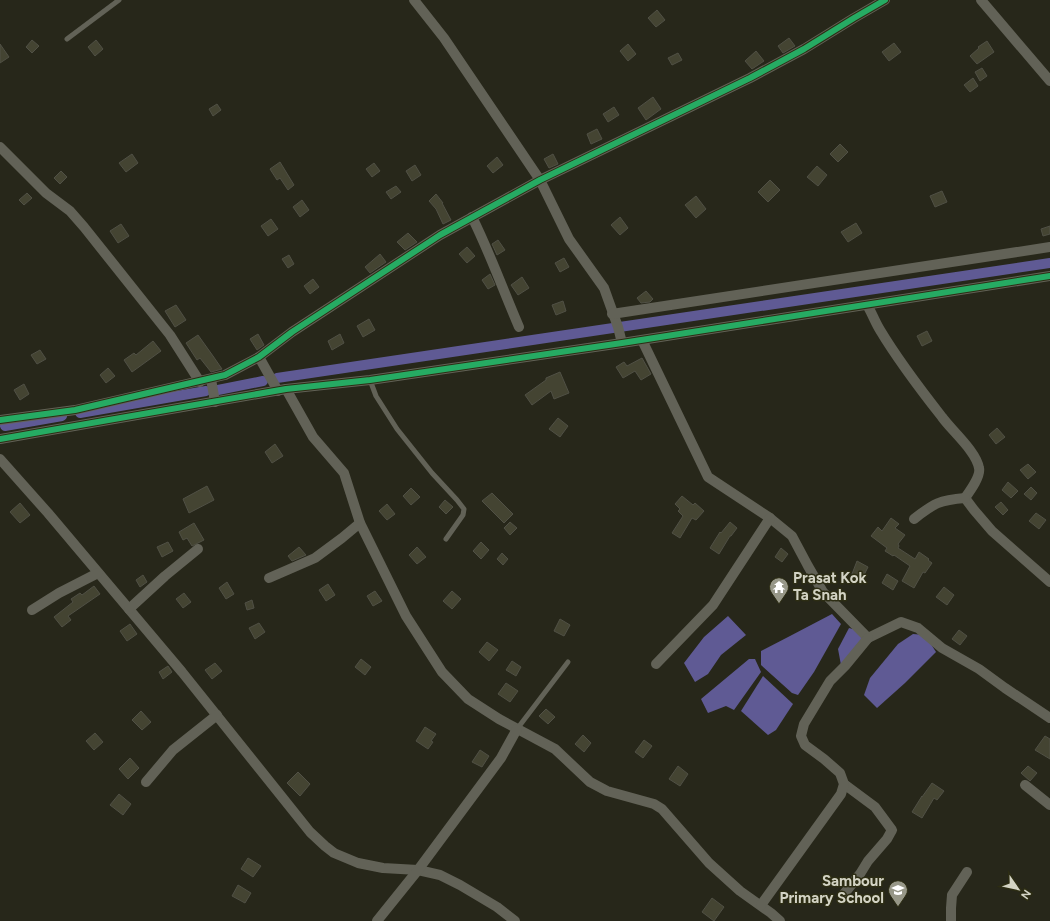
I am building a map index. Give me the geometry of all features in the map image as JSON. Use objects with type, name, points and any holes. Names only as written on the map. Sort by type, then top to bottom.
[{"type":"street","points":[[414,0],[444,38],[540,180],[569,238],[604,288],[622,343]]},
{"type":"street","points":[[0,420],[75,410],[225,375],[259,357],[292,332],[440,235],[540,180],[750,78],[804,49],[886,0]]},
{"type":"street","points":[[981,0],[1050,81]]},
{"type":"street","points":[[0,147],[46,193],[70,211],[84,227],[170,335],[200,382]]},
{"type":"street","points":[[472,217],[519,327]]},
{"type":"street","points":[[612,314],[1050,247]]},
{"type":"street","points":[[0,439],[282,390],[370,380],[622,343],[1050,276]]},
{"type":"street","points":[[867,305],[879,328],[898,357],[942,418],[974,455],[980,469],[965,498]]},
{"type":"street","points":[[642,340],[708,476],[770,518],[792,536],[823,592],[868,638]]},
{"type":"street","points":[[259,357],[313,437],[344,473],[360,522],[406,616],[442,672],[468,698],[499,719],[555,749],[590,782],[607,791],[654,804],[662,809],[709,863],[740,891],[761,905],[780,921]]},
{"type":"street","points":[[211,379],[215,402]]},
{"type":"street","points":[[0,459],[182,672],[310,832],[325,846],[334,853],[358,863],[382,868],[418,870],[440,875],[497,907],[515,921]]},
{"type":"street","points":[[914,519],[927,508],[939,502],[965,498]]},
{"type":"street","points":[[965,498],[992,531],[1050,582]]},
{"type":"street","points":[[656,664],[714,604],[770,518]]},
{"type":"street","points":[[269,578],[314,558],[342,538],[360,522]]},
{"type":"street","points":[[129,609],[164,576],[198,549]]},
{"type":"street","points":[[32,610],[59,593],[98,572]]},
{"type":"street","points":[[843,895],[860,874],[868,861],[888,840],[892,830],[875,807],[844,784],[840,773],[805,745],[801,736],[804,724],[830,681],[845,666],[868,638],[900,622],[918,628],[942,648],[979,669],[1050,718]]},
{"type":"street","points":[[146,782],[173,750],[217,715]]},
{"type":"street","points":[[377,921],[418,870],[501,758],[517,729]]},
{"type":"street","points":[[761,905],[841,794],[844,784]]},
{"type":"street","points":[[1025,785],[1049,802]]},
{"type":"street","points":[[951,921],[950,908],[952,895],[967,872]]},
{"type":"lane","points":[[67,39],[119,0]]},
{"type":"lane","points":[[370,380],[376,396],[397,429],[432,473],[458,500],[464,509],[463,515],[446,539]]},
{"type":"lane","points":[[517,729],[568,662]]},
{"type":"shaded area","points":[[832,614],[841,624],[814,672],[798,695],[792,693],[761,665],[761,651]]},
{"type":"shaded area","points":[[728,616],[746,635],[721,655],[708,674],[695,682],[684,663],[704,637]]},
{"type":"shaded area","points":[[849,628],[860,631],[864,641],[841,665],[838,649]]},
{"type":"shaded area","points":[[913,634],[925,635],[936,652],[877,708],[864,695],[870,678],[898,644]]},
{"type":"shaded area","points":[[749,659],[755,659],[761,672],[734,710],[726,706],[708,713],[701,699]]},
{"type":"shaded area","points":[[763,676],[793,704],[776,730],[768,735],[741,711]]},
{"type":"building","points":[[657,10],[665,20],[656,27],[648,18]]},
{"type":"building","points":[[789,38],[795,46],[783,53],[778,46]]},
{"type":"building","points":[[32,40],[39,46],[32,53],[26,47]]},
{"type":"building","points":[[96,40],[103,49],[95,56],[88,47]]},
{"type":"building","points":[[987,41],[994,52],[977,64],[970,56],[979,48],[978,47]]},
{"type":"building","points":[[894,43],[901,52],[889,61],[882,52]]},
{"type":"building","points":[[0,44],[9,57],[0,63]]},
{"type":"building","points":[[628,44],[636,54],[628,61],[620,51]]},
{"type":"building","points":[[756,51],[764,61],[752,69],[745,61]]},
{"type":"building","points":[[678,53],[682,60],[672,65],[668,58]]},
{"type":"building","points":[[982,68],[987,76],[980,81],[975,72]]},
{"type":"building","points":[[973,78],[978,86],[970,92],[964,85]]},
{"type":"building","points":[[653,97],[661,109],[646,120],[638,108]]},
{"type":"building","points":[[217,104],[221,110],[213,116],[209,109]]},
{"type":"building","points":[[614,107],[619,115],[608,122],[603,114]]},
{"type":"building","points":[[597,129],[602,139],[591,144],[587,134]]},
{"type":"building","points":[[840,144],[848,152],[838,162],[830,154]]},
{"type":"building","points":[[132,154],[138,163],[126,172],[119,163]]},
{"type":"building","points":[[553,154],[558,164],[549,168],[544,159]]},
{"type":"building","points":[[497,157],[503,165],[493,173],[487,166]]},
{"type":"building","points":[[280,162],[294,185],[288,190],[280,178],[277,180],[270,169]]},
{"type":"building","points":[[374,163],[380,171],[372,177],[366,169]]},
{"type":"building","points":[[415,165],[421,175],[412,181],[406,171]]},
{"type":"building","points":[[817,166],[827,175],[818,186],[807,177]]},
{"type":"building","points":[[61,171],[67,177],[60,184],[54,178]]},
{"type":"building","points":[[770,180],[780,190],[768,202],[758,192]]},
{"type":"building","points":[[396,186],[401,192],[391,199],[386,192]]},
{"type":"building","points":[[942,191],[947,202],[935,207],[930,196]]},
{"type":"building","points":[[27,193],[32,198],[24,205],[19,200]]},
{"type":"building","points":[[436,194],[443,203],[451,220],[443,224],[436,209],[429,201]]},
{"type":"building","points":[[696,196],[706,209],[696,218],[685,205]]},
{"type":"building","points":[[302,200],[309,210],[300,217],[293,207]]},
{"type":"building","points":[[620,217],[628,228],[620,235],[611,225]]},
{"type":"building","points":[[271,219],[278,229],[268,236],[261,226]]},
{"type":"building","points":[[856,223],[862,233],[848,242],[841,232]]},
{"type":"building","points":[[121,224],[129,236],[118,243],[110,231]]},
{"type":"building","points":[[1050,226],[1050,234],[1043,236],[1041,229]]},
{"type":"building","points":[[408,233],[417,242],[405,250],[397,242]]},
{"type":"building","points":[[498,240],[505,250],[497,255],[492,244]]},
{"type":"building","points":[[467,247],[475,256],[467,263],[459,254]]},
{"type":"building","points":[[380,254],[386,262],[370,273],[365,267]]},
{"type":"building","points":[[289,255],[294,264],[288,268],[282,259]]},
{"type":"building","points":[[564,258],[569,267],[560,272],[555,263]]},
{"type":"building","points":[[490,274],[495,285],[488,289],[482,280]]},
{"type":"building","points":[[522,277],[529,288],[518,295],[511,285]]},
{"type":"building","points":[[313,279],[319,287],[310,294],[304,286]]},
{"type":"building","points":[[646,291],[653,299],[650,302],[641,303],[637,298]]},
{"type":"building","points":[[563,301],[566,311],[556,315],[552,305]]},
{"type":"building","points":[[176,305],[186,320],[175,327],[165,311]]},
{"type":"building","points":[[369,319],[375,330],[363,337],[357,326]]},
{"type":"building","points":[[927,331],[932,341],[922,346],[917,336]]},
{"type":"building","points":[[258,334],[264,345],[257,350],[250,339]]},
{"type":"building","points":[[340,334],[344,343],[332,350],[328,341]]},
{"type":"building","points":[[198,335],[222,369],[211,372],[200,358],[197,360],[186,343]]},
{"type":"building","points":[[153,341],[161,351],[132,372],[124,360],[134,353],[136,355]]},
{"type":"building","points":[[40,350],[46,359],[37,364],[31,355]]},
{"type":"building","points":[[642,358],[651,374],[641,380],[635,371],[623,378],[616,367],[624,362],[627,366]]},
{"type":"building","points":[[108,368],[115,376],[106,383],[100,375]]},
{"type":"building","points":[[560,372],[569,393],[554,399],[551,391],[532,405],[525,395],[546,380],[546,378]]},
{"type":"building","points":[[24,384],[29,394],[20,400],[14,390]]},
{"type":"building","points":[[558,418],[568,426],[560,437],[549,429]]},
{"type":"building","points":[[997,428],[1005,437],[996,444],[989,435]]},
{"type":"building","points":[[275,444],[283,456],[272,463],[265,452]]},
{"type":"building","points":[[1028,464],[1036,472],[1028,479],[1020,470]]},
{"type":"building","points":[[1008,482],[1018,491],[1011,498],[1002,490]]},
{"type":"building","points":[[207,486],[214,500],[189,513],[183,499]]},
{"type":"building","points":[[1031,487],[1037,493],[1031,500],[1024,494]]},
{"type":"building","points":[[411,488],[420,497],[411,505],[403,496]]},
{"type":"building","points":[[492,493],[513,514],[504,523],[482,501]]},
{"type":"building","points":[[682,496],[693,505],[695,503],[704,511],[696,520],[692,518],[680,538],[672,533],[683,516],[678,511],[680,509],[675,504]]},
{"type":"building","points":[[445,500],[453,507],[446,514],[439,507]]},
{"type":"building","points":[[1001,502],[1008,510],[1003,515],[995,507]]},
{"type":"building","points":[[20,503],[30,515],[20,523],[10,512]]},
{"type":"building","points":[[387,504],[395,514],[387,520],[379,511]]},
{"type":"building","points":[[1036,513],[1046,520],[1039,529],[1029,521]]},
{"type":"building","points":[[891,518],[899,524],[895,528],[905,535],[898,544],[898,548],[915,559],[919,552],[932,563],[925,573],[923,572],[914,588],[902,581],[910,566],[894,555],[893,556],[885,551],[887,548],[871,536],[878,527],[882,531]]},
{"type":"building","points":[[510,522],[517,528],[510,535],[504,528]]},
{"type":"building","points":[[730,522],[737,528],[730,536],[719,554],[710,548],[720,532],[721,533]]},
{"type":"building","points":[[194,523],[204,540],[192,546],[187,538],[183,540],[179,532]]},
{"type":"building","points":[[168,542],[173,551],[162,557],[157,547]]},
{"type":"building","points":[[481,542],[489,550],[481,559],[473,551]]},
{"type":"building","points":[[299,547],[306,555],[292,561],[288,556]]},
{"type":"building","points":[[417,547],[426,557],[417,564],[409,555]]},
{"type":"building","points":[[781,548],[788,554],[782,562],[775,557]]},
{"type":"building","points":[[502,553],[508,559],[503,565],[497,559]]},
{"type":"building","points":[[857,561],[868,567],[862,579],[852,574]]},
{"type":"building","points":[[887,574],[898,581],[893,590],[882,583]]},
{"type":"building","points":[[143,575],[147,582],[140,587],[136,580]]},
{"type":"building","points":[[227,582],[234,594],[226,599],[219,588]]},
{"type":"building","points":[[328,584],[335,595],[326,601],[319,590]]},
{"type":"building","points":[[94,586],[100,594],[68,616],[71,620],[62,627],[54,617],[73,602],[71,599],[80,593],[82,595]]},
{"type":"building","points":[[944,587],[954,595],[947,605],[936,597]]},
{"type":"building","points":[[375,591],[382,601],[373,606],[367,596]]},
{"type":"building","points":[[452,591],[461,599],[452,609],[443,601]]},
{"type":"building","points":[[184,593],[191,602],[183,608],[176,599]]},
{"type":"building","points":[[252,600],[254,608],[247,610],[245,603]]},
{"type":"building","points":[[560,619],[570,625],[564,636],[554,631]]},
{"type":"building","points":[[259,623],[265,632],[255,639],[249,628]]},
{"type":"building","points":[[130,624],[137,634],[127,641],[120,631]]},
{"type":"building","points":[[959,630],[967,636],[960,645],[952,639]]},
{"type":"building","points":[[487,642],[498,650],[489,661],[479,652]]},
{"type":"building","points":[[361,659],[371,667],[365,675],[355,667]]},
{"type":"building","points":[[512,661],[521,667],[516,676],[506,670]]},
{"type":"building","points":[[215,663],[222,671],[212,679],[205,670]]},
{"type":"building","points":[[168,666],[172,672],[163,679],[159,672]]},
{"type":"building","points":[[506,683],[518,691],[510,702],[498,694]]},
{"type":"building","points":[[546,709],[555,717],[548,724],[539,716]]},
{"type":"building","points":[[141,711],[151,722],[142,730],[132,720]]},
{"type":"building","points":[[425,727],[436,734],[428,749],[416,741]]},
{"type":"building","points":[[95,733],[103,742],[94,750],[86,741]]},
{"type":"building","points":[[583,735],[591,743],[584,752],[575,744]]},
{"type":"building","points":[[1045,736],[1050,739],[1050,759],[1035,750]]},
{"type":"building","points":[[644,740],[652,746],[643,758],[635,752]]},
{"type":"building","points":[[480,750],[489,756],[482,767],[472,762]]},
{"type":"building","points":[[130,758],[139,768],[128,779],[119,769]]},
{"type":"building","points":[[678,766],[688,774],[680,786],[669,779]]},
{"type":"building","points":[[1028,766],[1037,773],[1030,781],[1021,773]]},
{"type":"building","points":[[298,772],[310,784],[300,796],[287,783]]},
{"type":"building","points":[[932,783],[944,791],[937,800],[934,798],[922,818],[912,812]]},
{"type":"building","points":[[119,794],[131,804],[123,815],[110,805]]},
{"type":"building","points":[[248,858],[261,866],[253,877],[241,869]]},
{"type":"building","points":[[238,885],[251,893],[245,903],[232,896]]},
{"type":"building","points":[[712,898],[724,907],[714,921],[702,912]]},
{"type":"waterway","points":[[277,378],[1050,263]]},
{"type":"waterway","points":[[218,390],[263,381]]},
{"type":"waterway","points":[[80,413],[206,391]]},
{"type":"waterway","points":[[5,426],[62,416]]},
{"type":"cycle path","points":[[0,420],[75,410],[225,375],[259,357],[292,332],[440,235],[540,180],[750,78],[804,49],[885,0]]},
{"type":"cycle path","points":[[0,439],[286,389],[370,380],[622,343],[1050,276]]},
{"type":"place","name":"Prasat Kok Ta Snah","points":[[779,604]]},
{"type":"place","name":"Sambour Primary School","points":[[898,907]]}]
